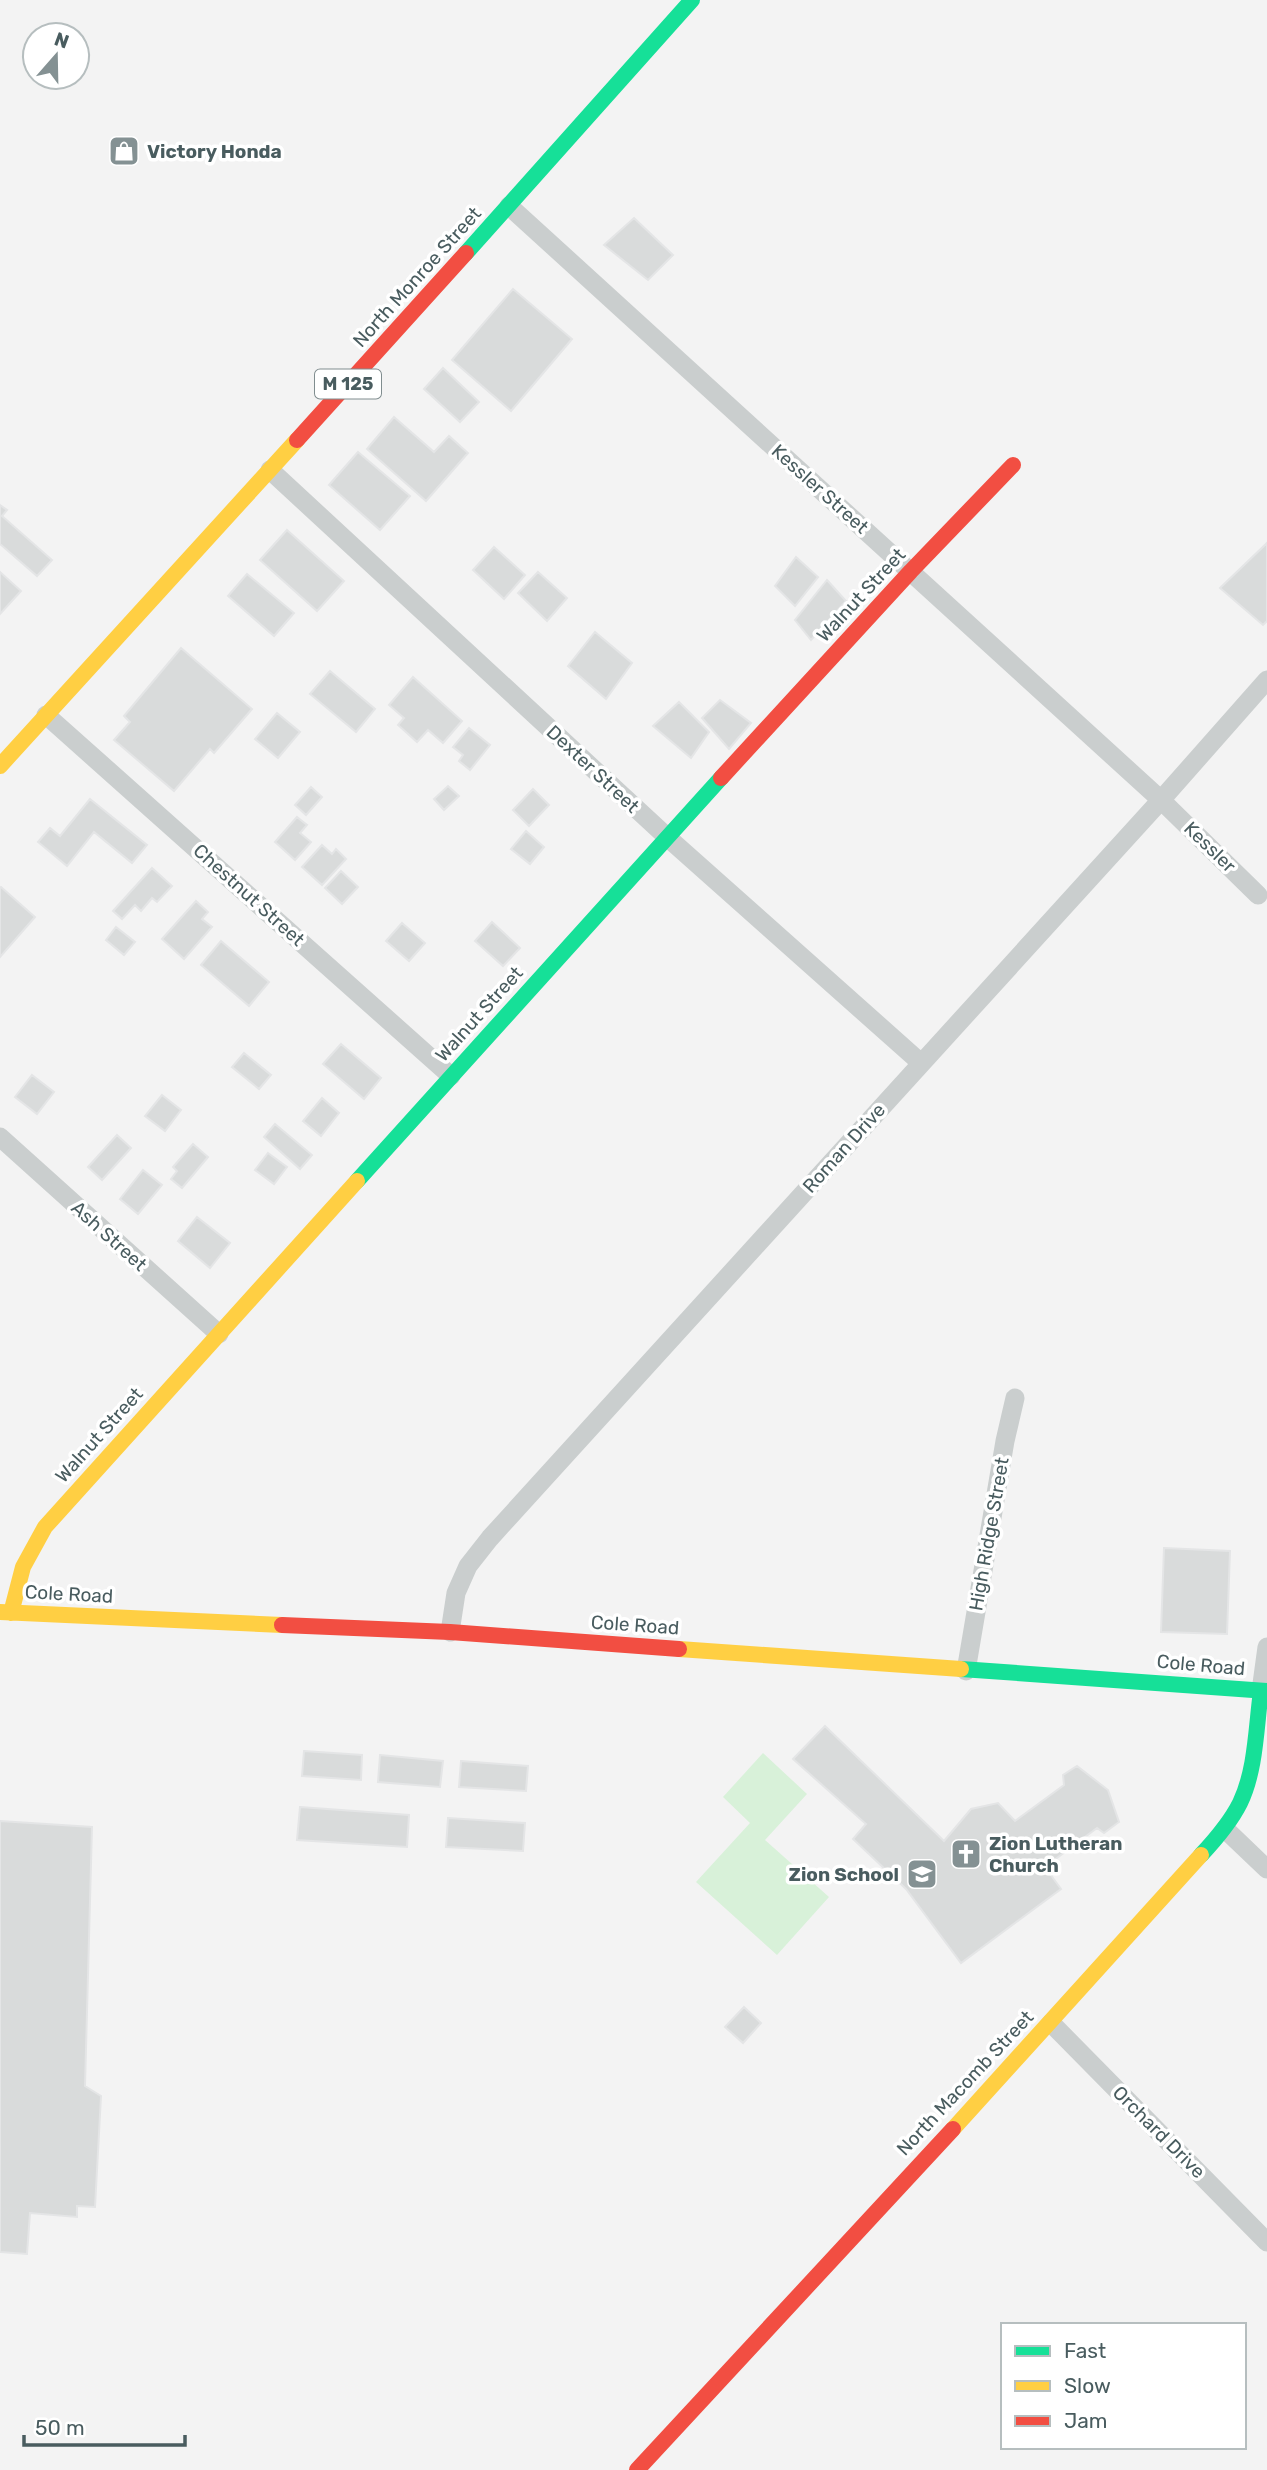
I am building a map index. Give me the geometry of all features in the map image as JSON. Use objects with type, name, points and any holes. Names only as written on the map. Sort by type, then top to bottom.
[{"type":"street","name":"North Monroe Street","points":[[0,766],[509,206],[692,0]]},
{"type":"street","name":"Kessler Street","points":[[509,206],[1161,800]]},
{"type":"street","name":"Walnut Street","points":[[5,1613],[24,1562],[45,1527],[667,837],[911,571],[1013,465]]},
{"type":"street","name":"Dexter Street","points":[[270,470],[667,837],[921,1063]]},
{"type":"street","name":"Roman Drive","points":[[450,1632],[456,1593],[468,1566],[490,1538],[1267,680]]},
{"type":"street","name":"Chestnut Street","points":[[46,715],[451,1076]]},
{"type":"street","name":"Kessler","points":[[1161,800],[1258,895]]},
{"type":"street","name":"Ash Street","points":[[0,1137],[219,1334]]},
{"type":"street","name":"High Ridge Street","points":[[966,1671],[1005,1441],[1015,1398]]},
{"type":"street","name":"Cole Road","points":[[5,1613],[450,1632],[1264,1691]]},
{"type":"street","points":[[1264,1691],[1267,1647]]},
{"type":"street","name":"North Macomb Street","points":[[637,2470],[929,2151],[1051,2023],[1225,1829],[1241,1801],[1251,1767],[1264,1691]]},
{"type":"street","points":[[1225,1829],[1267,1869]]},
{"type":"street","name":"Orchard Drive","points":[[1051,2023],[1267,2242]]},
{"type":"green space","points":[[763,1753],[807,1794],[765,1840],[829,1897],[777,1955],[696,1882],[750,1823],[723,1797]]},
{"type":"building","points":[[634,218],[673,255],[648,280],[604,245]]},
{"type":"building","points":[[513,289],[572,339],[511,411],[452,360]]},
{"type":"building","points":[[443,368],[479,402],[460,422],[424,389]]},
{"type":"building","points":[[394,417],[434,452],[449,436],[468,453],[426,501],[367,449]]},
{"type":"building","points":[[358,452],[410,496],[380,530],[329,485]]},
{"type":"building","points":[[0,505],[7,510],[2,516],[52,560],[37,576],[0,544]]},
{"type":"building","points":[[287,530],[344,581],[317,611],[260,560]]},
{"type":"building","points":[[1267,543],[1267,621],[1263,625],[1220,588]]},
{"type":"building","points":[[494,547],[525,575],[504,599],[473,570]]},
{"type":"building","points":[[796,557],[818,577],[795,606],[775,586]]},
{"type":"building","points":[[0,572],[21,591],[0,614]]},
{"type":"building","points":[[538,572],[567,598],[547,621],[518,593]]},
{"type":"building","points":[[247,574],[294,613],[274,636],[228,596]]},
{"type":"building","points":[[827,580],[846,601],[811,640],[795,620]]},
{"type":"building","points":[[595,632],[632,663],[606,699],[568,666]]},
{"type":"building","points":[[181,648],[252,709],[214,753],[210,749],[174,791],[114,740],[130,722],[124,716]]},
{"type":"building","points":[[330,671],[375,709],[356,732],[310,694]]},
{"type":"building","points":[[413,677],[462,721],[443,743],[428,730],[417,742],[398,725],[404,718],[389,705]]},
{"type":"building","points":[[720,700],[751,723],[729,749],[702,718]]},
{"type":"building","points":[[679,702],[709,732],[691,758],[653,726]]},
{"type":"building","points":[[277,713],[300,732],[278,758],[255,739]]},
{"type":"building","points":[[469,728],[490,745],[470,770],[459,761],[463,755],[453,747]]},
{"type":"building","points":[[448,786],[459,796],[444,810],[434,799]]},
{"type":"building","points":[[311,787],[322,797],[306,815],[295,805]]},
{"type":"building","points":[[533,789],[549,805],[529,826],[513,810]]},
{"type":"building","points":[[90,799],[147,845],[132,863],[94,832],[67,866],[38,842],[50,828],[60,836]]},
{"type":"building","points":[[297,817],[307,825],[300,833],[311,842],[295,860],[275,842]]},
{"type":"building","points":[[526,831],[544,847],[530,864],[511,849]]},
{"type":"building","points":[[322,845],[332,854],[336,849],[346,859],[322,885],[302,867]]},
{"type":"building","points":[[152,868],[172,886],[157,902],[152,898],[141,911],[135,905],[122,919],[113,911]]},
{"type":"building","points":[[341,871],[358,887],[342,904],[325,888]]},
{"type":"building","points":[[0,888],[35,917],[0,957]]},
{"type":"building","points":[[196,901],[208,912],[202,919],[212,927],[184,959],[162,939]]},
{"type":"building","points":[[492,922],[520,948],[503,966],[475,941]]},
{"type":"building","points":[[402,923],[425,943],[409,961],[386,941]]},
{"type":"building","points":[[116,927],[135,942],[124,955],[106,940]]},
{"type":"building","points":[[221,941],[269,982],[249,1006],[201,965]]},
{"type":"building","points":[[341,1044],[381,1078],[364,1099],[323,1064]]},
{"type":"building","points":[[244,1053],[271,1075],[259,1089],[232,1067]]},
{"type":"building","points":[[32,1075],[54,1092],[37,1114],[15,1097]]},
{"type":"building","points":[[162,1095],[181,1110],[165,1131],[145,1116]]},
{"type":"building","points":[[322,1098],[339,1113],[321,1136],[303,1121]]},
{"type":"building","points":[[275,1124],[312,1155],[300,1169],[264,1137]]},
{"type":"building","points":[[117,1135],[131,1148],[102,1180],[88,1167]]},
{"type":"building","points":[[193,1144],[208,1157],[182,1188],[171,1179],[177,1171],[173,1167]]},
{"type":"building","points":[[268,1153],[287,1167],[274,1184],[255,1170]]},
{"type":"building","points":[[143,1170],[162,1185],[138,1214],[120,1199]]},
{"type":"building","points":[[197,1217],[230,1243],[210,1268],[178,1241]]},
{"type":"building","points":[[1164,1548],[1230,1551],[1227,1634],[1161,1632]]},
{"type":"building","name":"Zion Lutheran Church","points":[[825,1726],[944,1841],[971,1809],[998,1803],[1015,1821],[1064,1785],[1063,1775],[1077,1766],[1108,1790],[1119,1822],[1104,1833],[1097,1828],[1045,1867],[1061,1889],[961,1963],[906,1889],[853,1839],[866,1824],[793,1759]]},
{"type":"building","points":[[304,1751],[362,1755],[361,1780],[302,1776]]},
{"type":"building","points":[[380,1755],[443,1761],[440,1787],[378,1782]]},
{"type":"building","points":[[461,1761],[528,1766],[526,1791],[459,1787]]},
{"type":"building","points":[[300,1807],[409,1815],[407,1847],[297,1840]]},
{"type":"building","points":[[448,1818],[525,1823],[523,1851],[446,1847]]},
{"type":"building","points":[[0,1821],[92,1827],[85,2086],[101,2096],[95,2207],[77,2206],[77,2217],[30,2213],[27,2254],[0,2252]]},
{"type":"building","points":[[744,2007],[761,2023],[743,2043],[725,2027]]},
{"type":"traffic: fast","points":[[466,253],[692,0]]},
{"type":"traffic: fast","points":[[357,1181],[721,778]]},
{"type":"traffic: fast","points":[[961,1669],[1267,1691]]},
{"type":"traffic: fast","points":[[1201,1855],[1227,1824],[1245,1790],[1252,1763],[1261,1691]]},
{"type":"traffic: slow","points":[[0,766],[297,440]]},
{"type":"traffic: slow","points":[[11,1613],[23,1567],[45,1527],[357,1181]]},
{"type":"traffic: slow","points":[[0,1612],[282,1625]]},
{"type":"traffic: slow","points":[[679,1649],[961,1669]]},
{"type":"traffic: slow","points":[[953,2129],[1201,1855]]},
{"type":"traffic: jam","points":[[297,440],[466,253]]},
{"type":"traffic: jam","points":[[721,778],[911,571],[1013,465]]},
{"type":"traffic: jam","points":[[282,1625],[450,1632],[679,1649]]},
{"type":"traffic: jam","points":[[637,2470],[953,2129]]},
{"type":"place","name":"Victory Honda","points":[[124,151]]},
{"type":"place","name":"Zion Lutheran Church","points":[[966,1854]]},
{"type":"place","name":"Zion School","points":[[922,1874]]}]
